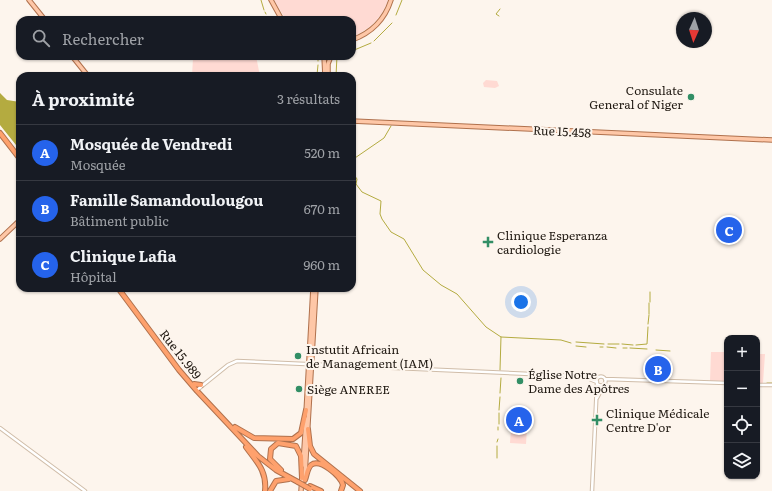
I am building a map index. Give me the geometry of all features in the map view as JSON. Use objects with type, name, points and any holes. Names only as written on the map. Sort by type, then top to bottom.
[{"type":"highway","points":[[2,133],[16,151]]},
{"type":"highway","points":[[2,133],[16,153]]},
{"type":"highway","points":[[123,292],[194,384],[200,388],[264,461],[299,480],[315,491]]},
{"type":"highway","name":"Rue 15.989","points":[[123,292],[179,370],[200,388]]},
{"type":"highway","points":[[234,428],[254,438],[293,439],[301,433],[306,410]]},
{"type":"highway","points":[[234,428],[259,454],[280,470],[299,480]]},
{"type":"highway","points":[[234,428],[262,468],[265,479],[265,491]]},
{"type":"highway","points":[[308,429],[310,446],[314,454],[360,491]]},
{"type":"highway","points":[[280,470],[270,459],[271,449],[278,443],[296,446],[300,450],[301,456],[299,480]]},
{"type":"highway","points":[[299,480],[311,466],[320,464],[341,480],[343,487],[341,491]]},
{"type":"highway","points":[[270,491],[276,481],[285,478],[299,480]]},
{"type":"highway","points":[[310,487],[320,491]]},
{"type":"main road","points":[[30,0],[42,16]]},
{"type":"main road","points":[[271,0],[280,16]]},
{"type":"main road","points":[[356,38],[376,25],[385,13],[391,0]]},
{"type":"main road","points":[[75,60],[85,72]]},
{"type":"main road","points":[[324,60],[326,72]]},
{"type":"main road","points":[[327,72],[330,60]]},
{"type":"main road","name":"Rue 15.458","points":[[356,121],[772,140]]},
{"type":"main road","points":[[0,235],[16,220]]},
{"type":"main road","points":[[0,239],[16,224]]},
{"type":"main road","points":[[304,491],[299,480],[308,429],[313,292]]},
{"type":"main road","points":[[301,491],[299,480],[316,292]]},
{"type":"street","points":[[200,388],[234,362],[584,377],[601,376],[616,380],[724,383]]},
{"type":"street","points":[[584,377],[600,385],[616,380]]},
{"type":"street","points":[[592,491],[598,377]]},
{"type":"street","points":[[596,402],[605,378]]},
{"type":"street","points":[[760,385],[772,385]]},
{"type":"street","points":[[0,428],[85,491]]},
{"type":"shaded area","points":[[274,0],[388,0],[374,23],[356,35],[356,16],[284,16]]},
{"type":"shaded area","points":[[193,60],[257,60],[259,72],[192,72]]},
{"type":"shaded area","points":[[486,80],[497,81],[499,86],[495,88],[484,87],[483,83]]},
{"type":"shaded area","points":[[0,93],[7,100],[16,101],[16,145],[0,125]]},
{"type":"shaded area","points":[[711,352],[724,352],[724,381],[710,381]]},
{"type":"shaded area","points":[[760,354],[765,354],[763,383],[760,383]]},
{"type":"shaded area","points":[[511,427],[527,428],[526,444],[510,443]]},
{"type":"waterway","points":[[261,0],[264,10]]},
{"type":"waterway","points":[[396,15],[402,0]]},
{"type":"waterway","points":[[499,16],[496,14],[500,9]]},
{"type":"waterway","points":[[374,41],[392,23]]},
{"type":"waterway","points":[[356,49],[371,43]]},
{"type":"waterway","points":[[336,72],[337,60]]},
{"type":"waterway","points":[[317,72],[318,65]]},
{"type":"waterway","points":[[356,157],[384,138],[391,126]]},
{"type":"waterway","points":[[356,178],[356,184]]},
{"type":"waterway","points":[[356,184],[362,192],[381,201],[380,214],[382,219],[391,232],[404,239],[423,270],[441,285],[457,294],[486,327],[501,337],[561,340],[571,343]]},
{"type":"waterway","points":[[650,292],[650,302]]},
{"type":"waterway","points":[[649,303],[649,314]]},
{"type":"waterway","points":[[648,324],[649,315]]},
{"type":"waterway","points":[[636,345],[647,344],[648,327]]},
{"type":"waterway","points":[[500,370],[501,337]]},
{"type":"waterway","points":[[576,342],[604,344]]},
{"type":"waterway","points":[[608,344],[619,344]]},
{"type":"waterway","points":[[622,344],[633,345]]},
{"type":"waterway","points":[[576,346],[586,347]]},
{"type":"waterway","points":[[607,347],[616,348]]},
{"type":"waterway","points":[[630,348],[647,349]]},
{"type":"waterway","points":[[656,350],[670,351]]},
{"type":"waterway","points":[[500,393],[501,378]]},
{"type":"waterway","points":[[767,383],[772,383]]},
{"type":"waterway","points":[[499,410],[500,397]]},
{"type":"waterway","points":[[499,413],[499,424]]},
{"type":"waterway","points":[[497,446],[497,458]]},
{"type":"place","name":"Consulate General of Niger","points":[[691,97]]},
{"type":"place","name":"Clinique Lafia","points":[[729,230]]},
{"type":"place","name":"Clinique Esperanza cardiologie","points":[[488,242]]},
{"type":"place","name":"Instutit Africain de Management (IAM)","points":[[298,356]]},
{"type":"place","name":"Famille Samandoulougou","points":[[658,369]]},
{"type":"place","name":"Église Notre Dame des Apôtres","points":[[520,381]]},
{"type":"place","name":"Siège ANEREE","points":[[299,389]]},
{"type":"place","name":"Mosquée de Vendredi","points":[[519,420]]},
{"type":"place","name":"Clinique Médicale Centre D'or","points":[[597,420]]}]
